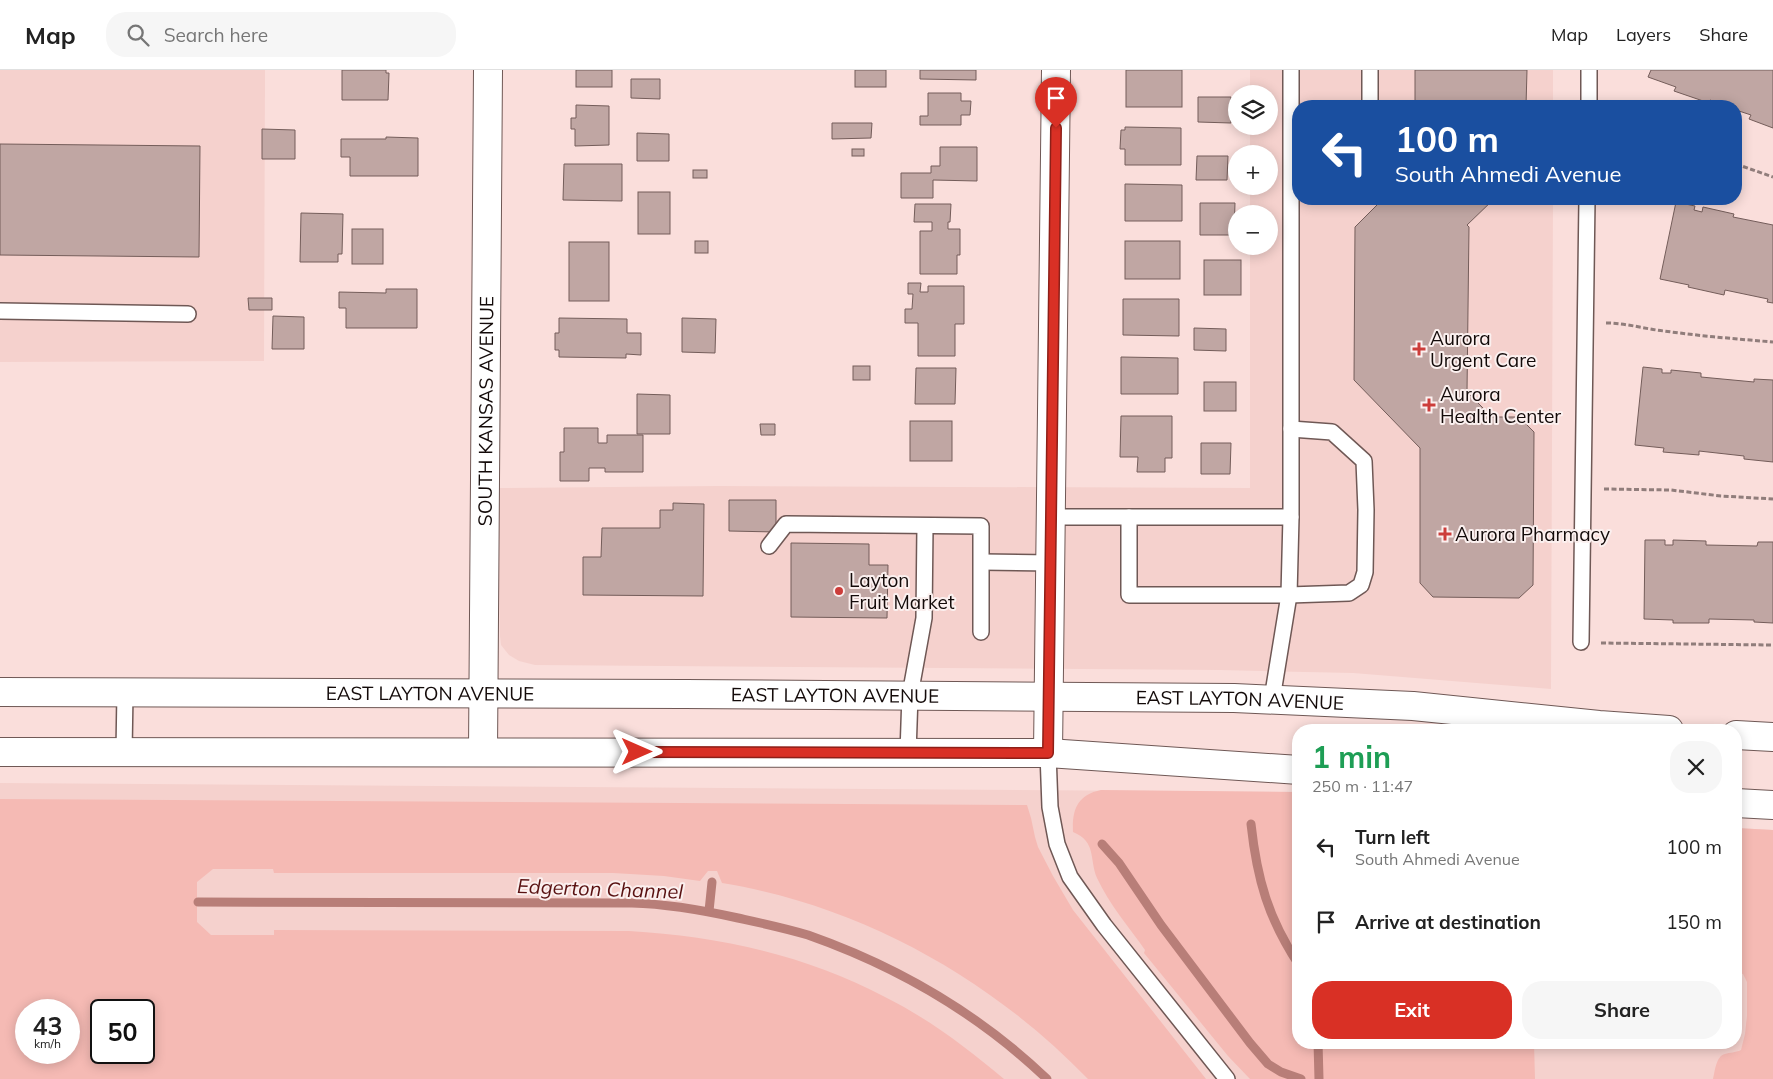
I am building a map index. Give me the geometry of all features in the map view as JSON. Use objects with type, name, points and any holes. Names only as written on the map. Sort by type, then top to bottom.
[{"type":"main road","name":"SOUTH KANSAS AVENUE","points":[[483,752],[488,70]]},
{"type":"main road","points":[[1048,753],[1052,563],[1056,70]]},
{"type":"main road","name":"EAST LAYTON AVENUE","points":[[0,692],[910,695],[1272,699],[1413,706],[1589,724]]},
{"type":"main road","points":[[1742,735],[1773,737]]},
{"type":"main road","points":[[0,752],[1048,753],[1292,770]]},
{"type":"main road","points":[[1742,803],[1773,805]]},
{"type":"lane","points":[[1291,70],[1293,100]]},
{"type":"lane","points":[[1370,70],[1370,100]]},
{"type":"lane","points":[[1589,70],[1589,100]]},
{"type":"lane","points":[[1272,699],[1289,595],[1294,205]]},
{"type":"lane","points":[[1581,642],[1587,205]]},
{"type":"lane","points":[[0,311],[188,314]]},
{"type":"lane","points":[[1129,517],[1129,595],[1349,593],[1361,585],[1365,572],[1366,510],[1364,461],[1332,432],[1291,429]]},
{"type":"lane","points":[[1052,517],[1291,517]]},
{"type":"lane","points":[[769,546],[786,524],[981,526],[981,632]]},
{"type":"lane","points":[[908,753],[910,695],[924,618],[924,526]]},
{"type":"lane","points":[[982,562],[1052,563]]},
{"type":"lane","points":[[124,752],[125,692]]},
{"type":"lane","points":[[1048,753],[1050,807],[1057,844],[1070,877],[1104,925],[1227,1079]]},
{"type":"path","points":[[1742,166],[1773,177]]},
{"type":"path","points":[[1586,323],[1622,323],[1707,337],[1773,342]]},
{"type":"path","points":[[1583,489],[1671,490],[1721,496],[1773,499]]},
{"type":"path","points":[[1581,642],[1773,646]]},
{"type":"shaded area","points":[[0,70],[265,70],[264,361],[0,362]]},
{"type":"shaded area","points":[[1250,70],[1553,70],[1553,100],[1292,100],[1292,205],[1553,205],[1551,689],[1353,673],[1220,670],[535,665],[519,661],[509,655],[501,645],[497,488],[718,486],[1250,488],[1250,255],[1278,255],[1278,205],[1250,205],[1250,195],[1278,195],[1278,145],[1250,145],[1250,135],[1278,135],[1278,85],[1250,85]]},
{"type":"shaded area","points":[[0,783],[1292,792],[1292,1049],[1742,1049],[1742,828],[1773,830],[1773,1079],[0,1079]]},
{"type":"shaded area","points":[[1101,790],[1292,792],[1292,1049],[1534,1049],[1535,1079],[1250,1079],[1228,1056],[1144,953],[1145,950],[1102,888],[1097,878],[1089,846],[1081,836],[1073,832],[1075,810],[1081,800],[1093,792]]},
{"type":"shaded area","points":[[0,799],[1027,805],[1038,847],[1073,910],[1206,1079],[1088,1079],[1050,1043],[1009,1009],[966,979],[921,952],[873,928],[824,909],[774,894],[722,883],[717,871],[708,871],[700,881],[664,876],[613,873],[274,873],[273,869],[213,869],[197,882],[197,922],[211,935],[274,935],[274,930],[629,931],[695,938],[761,950],[824,970],[855,982],[885,997],[947,1035],[1004,1079],[0,1079]]},
{"type":"shaded area","points":[[1742,828],[1773,830],[1773,1079],[1713,1079],[1716,1064],[1722,1055],[1742,1049],[1747,1016],[1747,982],[1743,974]]},
{"type":"building","points":[[342,70],[386,70],[386,73],[389,73],[388,100],[342,100]]},
{"type":"building","points":[[576,70],[612,70],[612,87],[576,87]]},
{"type":"building","points":[[855,70],[886,70],[886,87],[855,87]]},
{"type":"building","points":[[920,70],[976,70],[976,80],[920,79]]},
{"type":"building","points":[[1126,70],[1182,70],[1182,107],[1126,107]]},
{"type":"building","points":[[1415,70],[1527,70],[1526,100],[1415,100]]},
{"type":"building","points":[[1651,70],[1773,70],[1773,128],[1749,119],[1751,115],[1742,112],[1742,100],[1700,100],[1674,91],[1676,87],[1648,77]]},
{"type":"building","points":[[631,79],[660,79],[660,99],[631,98]]},
{"type":"building","points":[[928,93],[961,93],[961,101],[971,101],[970,115],[961,115],[961,125],[920,125],[920,116],[928,116]]},
{"type":"building","points":[[1198,97],[1228,97],[1228,123],[1198,122]]},
{"type":"building","points":[[576,105],[609,106],[609,145],[575,146],[575,129],[571,129],[571,118],[576,118]]},
{"type":"building","points":[[832,123],[872,123],[871,138],[832,139]]},
{"type":"building","points":[[1125,127],[1181,128],[1181,165],[1125,165],[1125,149],[1120,149],[1121,130],[1125,130]]},
{"type":"building","points":[[262,129],[295,130],[295,159],[262,159]]},
{"type":"building","points":[[637,133],[669,134],[669,161],[637,161]]},
{"type":"building","points":[[386,137],[418,138],[418,176],[350,176],[350,157],[341,157],[341,139],[386,139]]},
{"type":"building","points":[[0,144],[200,146],[199,257],[0,255]]},
{"type":"building","points":[[940,147],[977,147],[977,181],[933,180],[933,198],[901,198],[901,173],[931,173],[931,166],[940,166]]},
{"type":"building","points":[[852,149],[864,149],[864,156],[852,156]]},
{"type":"building","points":[[1197,156],[1228,156],[1227,180],[1196,180]]},
{"type":"building","points":[[564,164],[622,164],[622,201],[563,200]]},
{"type":"building","points":[[693,170],[707,170],[707,178],[693,178]]},
{"type":"building","points":[[1125,184],[1182,185],[1182,221],[1125,221]]},
{"type":"building","points":[[638,192],[670,192],[670,234],[638,234]]},
{"type":"building","points":[[1200,203],[1235,203],[1235,205],[1228,205],[1228,235],[1200,235]]},
{"type":"building","points":[[915,204],[951,204],[948,229],[960,229],[960,255],[957,255],[957,274],[920,274],[920,231],[932,231],[932,222],[914,222]]},
{"type":"building","name":"Aurora Health Center","points":[[1377,205],[1488,205],[1467,225],[1469,227],[1467,392],[1492,417],[1519,417],[1534,432],[1533,585],[1519,598],[1433,597],[1420,583],[1420,448],[1354,380],[1355,227]]},
{"type":"building","points":[[1675,205],[1695,206],[1694,210],[1702,212],[1703,207],[1734,214],[1733,217],[1773,225],[1773,303],[1767,302],[1768,299],[1725,290],[1724,295],[1660,279]]},
{"type":"building","points":[[301,213],[343,214],[342,254],[338,254],[338,262],[300,262]]},
{"type":"building","points":[[352,229],[383,229],[383,264],[352,264]]},
{"type":"building","points":[[695,241],[708,241],[708,253],[695,253]]},
{"type":"building","points":[[1125,241],[1180,241],[1180,279],[1125,279]]},
{"type":"building","points":[[569,242],[609,242],[609,301],[569,301]]},
{"type":"building","points":[[1204,260],[1241,260],[1241,295],[1204,295]]},
{"type":"building","points":[[908,283],[921,283],[920,292],[928,292],[928,286],[964,286],[964,324],[955,324],[955,356],[918,356],[918,323],[905,323],[905,309],[912,309],[913,294],[908,294]]},
{"type":"building","points":[[386,289],[417,289],[417,328],[346,328],[346,308],[339,308],[339,292],[386,293]]},
{"type":"building","points":[[248,298],[272,298],[272,310],[249,310]]},
{"type":"building","points":[[1123,299],[1179,299],[1179,336],[1123,335]]},
{"type":"building","points":[[273,316],[304,317],[304,349],[272,349]]},
{"type":"building","points":[[559,318],[627,319],[627,333],[641,333],[641,355],[626,354],[626,358],[559,357],[559,350],[555,350],[555,333],[559,333]]},
{"type":"building","points":[[682,318],[716,319],[715,353],[682,352]]},
{"type":"building","points":[[1194,328],[1226,329],[1226,351],[1194,350]]},
{"type":"building","points":[[1121,357],[1178,358],[1178,394],[1121,394]]},
{"type":"building","points":[[853,366],[870,366],[870,380],[853,380]]},
{"type":"building","points":[[1643,367],[1662,369],[1662,373],[1671,373],[1671,370],[1701,373],[1701,377],[1754,382],[1754,379],[1773,380],[1773,462],[1744,459],[1744,456],[1699,451],[1699,455],[1663,452],[1664,448],[1635,445]]},
{"type":"building","points":[[916,368],[956,368],[955,404],[915,404]]},
{"type":"building","points":[[1204,382],[1236,382],[1236,411],[1204,411]]},
{"type":"building","points":[[637,394],[670,395],[670,434],[637,434]]},
{"type":"building","points":[[1121,416],[1172,416],[1172,458],[1165,458],[1165,472],[1137,472],[1138,457],[1120,457]]},
{"type":"building","points":[[910,421],[952,421],[952,461],[910,461]]},
{"type":"building","points":[[760,424],[775,424],[775,435],[761,435]]},
{"type":"building","points":[[564,428],[598,428],[598,443],[607,443],[607,435],[643,435],[643,472],[605,472],[605,468],[589,468],[589,481],[560,481],[560,452],[564,452]]},
{"type":"building","points":[[1201,443],[1231,443],[1230,474],[1201,474]]},
{"type":"building","points":[[729,500],[776,500],[776,532],[729,531]]},
{"type":"building","points":[[673,503],[704,504],[703,596],[583,595],[583,557],[601,557],[602,528],[660,528],[660,510],[673,510]]},
{"type":"building","points":[[1645,540],[1665,540],[1665,545],[1673,545],[1673,540],[1706,541],[1706,545],[1757,546],[1758,542],[1773,542],[1773,623],[1754,622],[1754,620],[1709,619],[1709,623],[1673,623],[1673,620],[1644,619]]},
{"type":"building","name":"Layton Fruit Market","points":[[791,543],[869,544],[869,565],[888,565],[887,618],[791,617]]},
{"type":"waterway","points":[[1251,824],[1257,863],[1266,898],[1279,931],[1292,954]]},
{"type":"waterway","points":[[1102,844],[1119,863],[1161,925],[1250,1043],[1268,1064],[1281,1072],[1301,1079]]},
{"type":"waterway","points":[[709,911],[712,882]]},
{"type":"waterway","name":"Edgerton Channel","points":[[198,902],[632,903],[672,906],[725,915],[808,935],[873,961],[935,994],[965,1013],[1021,1055],[1047,1079]]},
{"type":"waterway","points":[[1318,1049],[1319,1079]]},
{"type":"place","name":"Aurora Urgent Care","points":[[1419,349]]},
{"type":"place","name":"Aurora Health Center","points":[[1429,405]]},
{"type":"place","name":"Aurora Pharmacy","points":[[1445,534]]},
{"type":"place","name":"Layton Fruit Market","points":[[839,591]]},
{"type":"route","points":[[637,752],[1048,753],[1056,128]]}]
